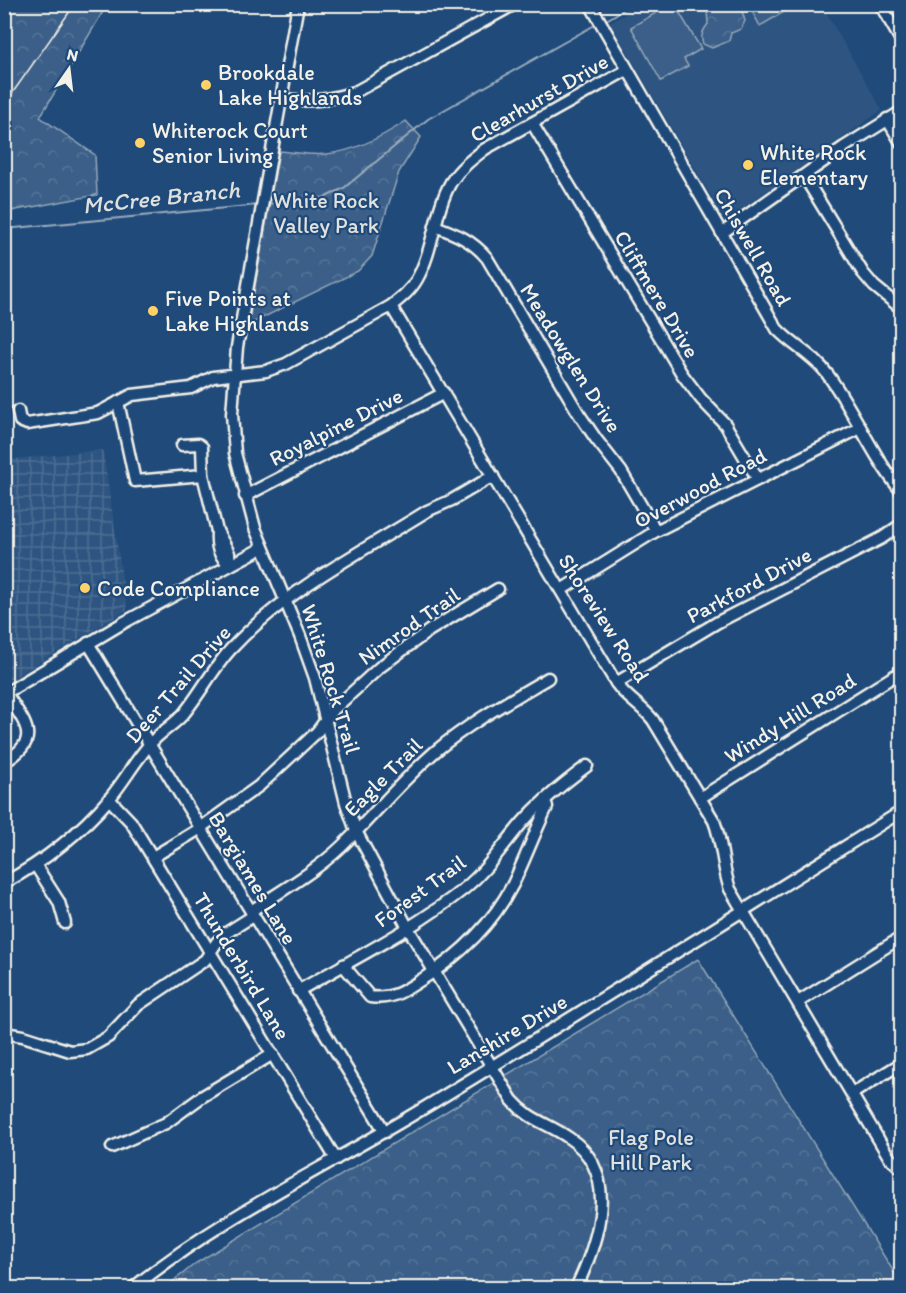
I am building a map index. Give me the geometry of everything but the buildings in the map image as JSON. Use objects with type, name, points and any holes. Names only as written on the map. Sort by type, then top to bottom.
[{"type":"street","name":"White Rock Trail","points":[[298,4],[234,375],[232,433],[245,496],[262,548],[285,599],[315,678],[346,804],[356,831],[408,928],[518,1107],[536,1121],[578,1143],[596,1168],[600,1188],[601,1218],[591,1256],[576,1288]]},
{"type":"street","points":[[280,99],[309,102],[328,100],[355,92],[515,4]]},
{"type":"street","name":"Chiswell Road","points":[[591,4],[777,329],[821,366],[902,492]]},
{"type":"street","points":[[880,4],[902,42]]},
{"type":"street","name":"Clearhurst Drive","points":[[18,411],[20,421],[27,424],[98,413],[140,393],[191,388],[213,377],[257,373],[275,368],[391,306],[403,297],[416,280],[446,192],[460,170],[485,149],[627,70]]},
{"type":"street","points":[[722,233],[902,111]]},
{"type":"street","points":[[887,119],[902,144]]},
{"type":"street","name":"Cliffmere Drive","points":[[532,123],[682,374],[701,399],[725,424],[757,478]]},
{"type":"street","points":[[804,176],[863,273],[886,297],[902,309]]},
{"type":"street","name":"Meadowglen Drive","points":[[435,226],[472,242],[487,258],[579,414],[621,471],[656,531]]},
{"type":"street","name":"Shoreview Road","points":[[391,306],[616,683],[653,720],[700,798],[716,828],[730,889],[890,1157],[902,1168]]},
{"type":"street","name":"Royalpine Drive","points":[[245,496],[444,393]]},
{"type":"street","points":[[118,402],[135,481],[203,475]]},
{"type":"street","name":"Overwood Road","points":[[561,590],[656,531],[860,428]]},
{"type":"street","points":[[182,445],[198,444],[202,447],[203,475],[218,531],[216,545],[221,557],[230,565]]},
{"type":"street","name":"Deer Trail Drive","points":[[4,883],[36,866],[61,847],[109,799],[149,744],[184,714],[214,668],[285,599],[428,511],[493,477]]},
{"type":"street","name":"Parkford Drive","points":[[616,683],[718,622],[882,538],[902,524]]},
{"type":"street","points":[[4,762],[20,752],[27,743],[28,735],[27,728],[5,694],[88,643],[262,548]]},
{"type":"street","name":"Nimrod Trail","points":[[153,857],[200,828],[259,786],[317,732],[334,709],[408,645],[498,589]]},
{"type":"street","name":"Bargiames Lane","points":[[88,643],[385,1132]]},
{"type":"street","name":"Windy Hill Road","points":[[700,798],[902,671]]},
{"type":"street","name":"Eagle Trail","points":[[4,1033],[23,1036],[69,1051],[87,1049],[108,1037],[138,1005],[205,960],[226,933],[327,859],[410,774],[438,749],[548,678]]},
{"type":"street","name":"Forest Trail","points":[[298,991],[408,928],[465,888],[482,872],[522,823],[545,800],[588,766]]},
{"type":"street","name":"Thunderbird Lane","points":[[109,799],[131,822],[336,1159]]},
{"type":"street","points":[[343,965],[370,997],[382,999],[396,996],[458,954],[477,935],[504,900],[547,807],[545,800]]},
{"type":"street","name":"Lanshire Drive","points":[[133,1288],[205,1236],[492,1067],[902,811]]},
{"type":"street","points":[[36,866],[59,902],[65,923]]},
{"type":"street","points":[[798,1002],[902,938]]},
{"type":"street","points":[[112,1147],[166,1123],[203,1096],[273,1054]]},
{"type":"street","points":[[853,1093],[902,1062]]},
{"type":"shaded area","name":"White Rock Elementary","points":[[643,5],[822,5],[882,110],[725,220],[610,22]]},
{"type":"shaded area","points":[[103,450],[127,610],[5,683],[5,460]]},
{"type":"green space","points":[[5,4],[107,5],[40,117],[95,155],[97,195],[5,212]]},
{"type":"green space","points":[[670,5],[675,5],[701,49],[684,59],[688,66],[661,81],[631,27]]},
{"type":"green space","points":[[715,5],[744,5],[742,11],[745,21],[741,29],[731,33],[729,41],[712,48],[703,44],[702,36],[708,24],[707,10]]},
{"type":"green space","points":[[763,5],[780,5],[784,12],[760,26],[752,11]]},
{"type":"green space","name":"White Rock Valley Park","points":[[406,121],[421,137],[399,172],[372,256],[358,271],[248,325],[279,151],[315,155],[348,150]]},
{"type":"green space","name":"Flag Pole Hill Park","points":[[698,959],[902,1285],[901,1288],[165,1288],[196,1263]]},
{"type":"waterway","name":"McCree Branch","points":[[608,19],[633,4]]},
{"type":"waterway","name":"McCree Branch","points":[[266,204],[326,197],[344,188],[428,119],[593,26]]},
{"type":"waterway","name":"McCree Branch","points":[[4,229],[258,205]]},
{"type":"tram line","points":[[4,105],[75,4]]},
{"type":"place","name":"Brookdale Lake Highlands","points":[[206,85]]},
{"type":"place","name":"Whiterock Court Senior Living","points":[[140,143]]},
{"type":"place","name":"White Rock Elementary","points":[[748,165]]},
{"type":"place","name":"Five Points at Lake Highlands","points":[[153,311]]},
{"type":"place","name":"Code Compliance","points":[[85,588]]}]
